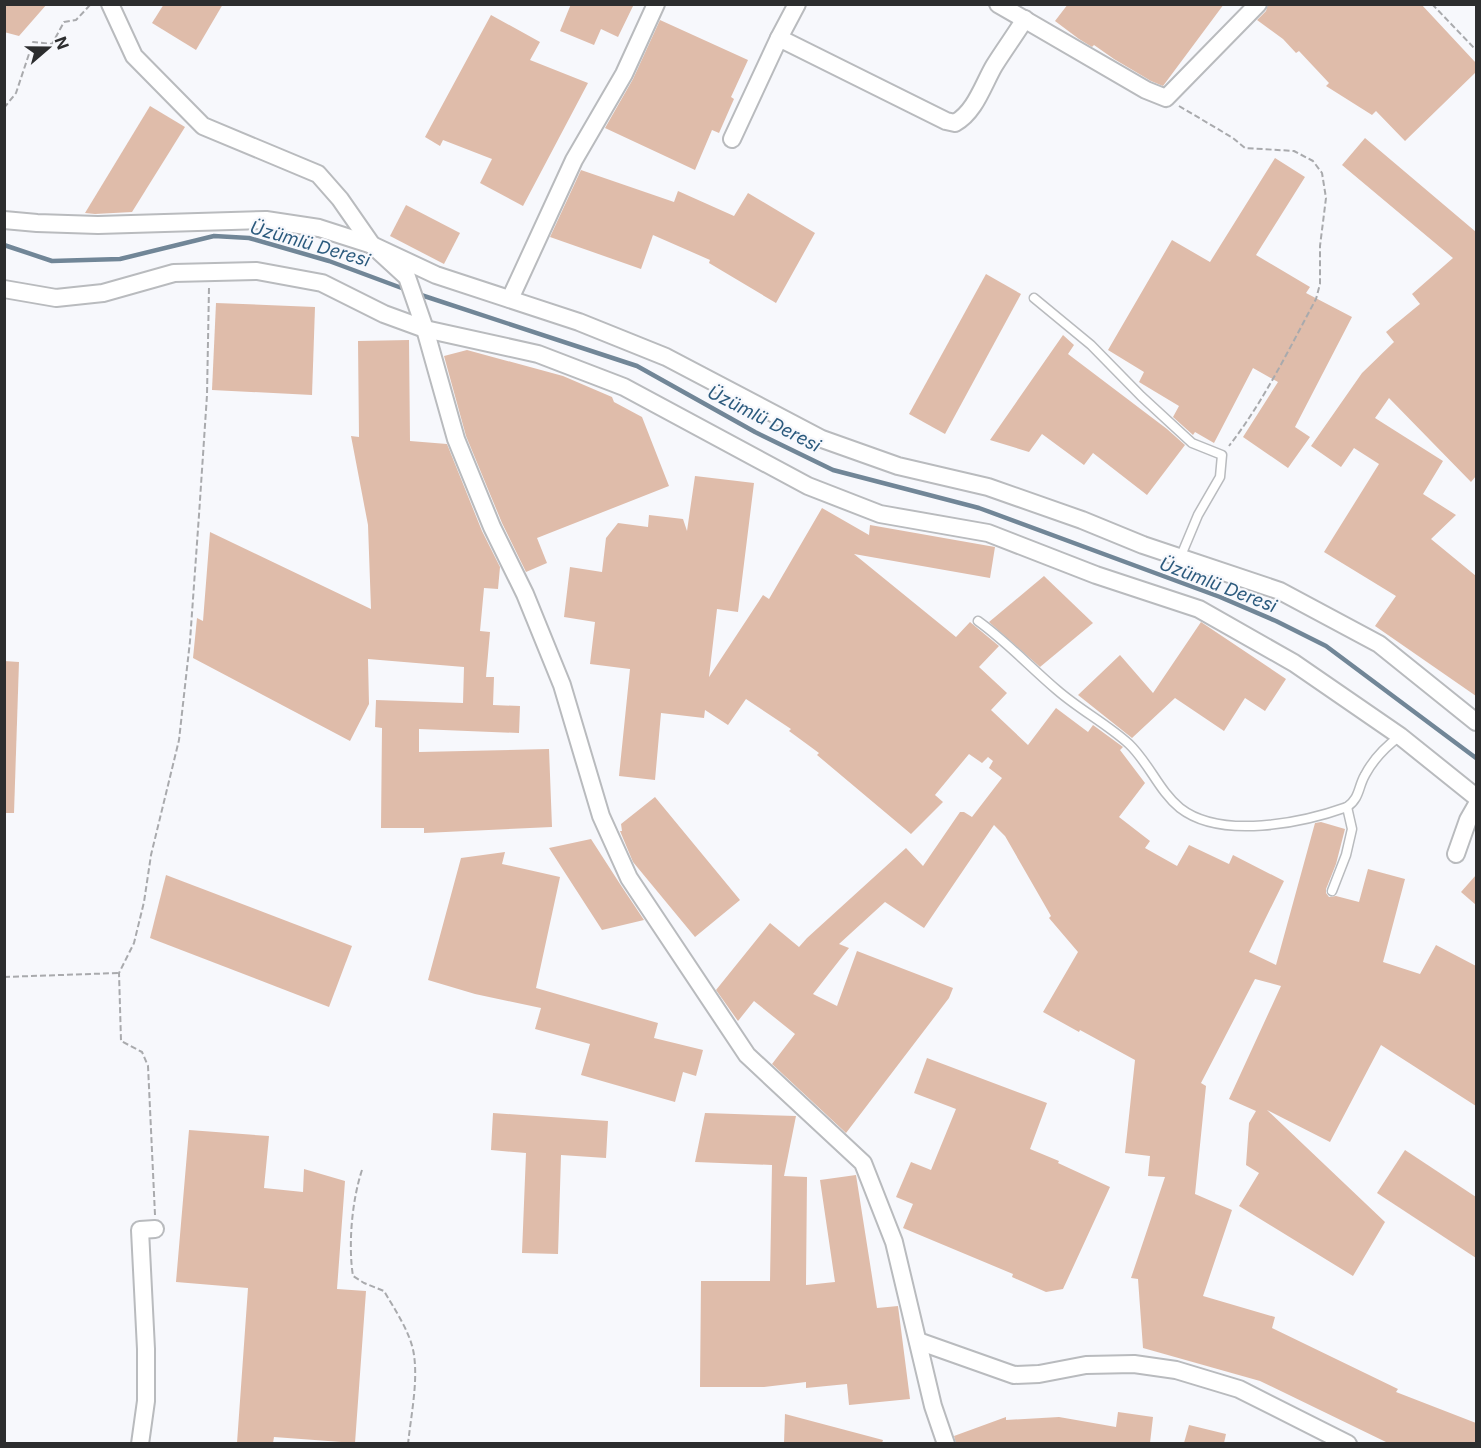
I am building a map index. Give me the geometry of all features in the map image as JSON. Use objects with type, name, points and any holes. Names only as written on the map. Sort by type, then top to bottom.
[{"type":"street","points":[[110,4],[134,56],[203,126],[318,174],[340,199],[372,244],[407,277],[425,329],[456,439],[492,527],[525,594],[562,684],[601,816],[629,878],[747,1055],[862,1163],[894,1242],[933,1406],[946,1443]]},
{"type":"street","points":[[510,299],[574,160],[624,74],[656,4]]},
{"type":"street","points":[[732,139],[797,4]]},
{"type":"street","points":[[998,4],[1146,90],[1166,98],[1258,4]]},
{"type":"street","points":[[779,39],[889,94],[955,123],[969,111],[995,64],[1025,19]]},
{"type":"street","points":[[4,220],[98,225],[266,220],[319,228],[372,244],[436,275],[579,322],[666,357],[822,439],[898,466],[988,487],[1082,519],[1179,558],[1280,591],[1378,644],[1476,722]]},
{"type":"street","points":[[4,289],[56,298],[103,293],[174,273],[257,271],[322,283],[384,314],[425,329],[538,354],[624,387],[808,486],[880,514],[988,533],[1096,575],[1199,609],[1294,663],[1400,736],[1476,797]]},
{"type":"street","points":[[1456,854],[1468,820],[1476,806]]},
{"type":"street","points":[[140,1443],[146,1401],[146,1349],[140,1230],[155,1229]]},
{"type":"street","points":[[918,1341],[1014,1375],[1039,1374],[1086,1365],[1134,1364],[1176,1370],[1239,1389],[1348,1443]]},
{"type":"lane","points":[[1034,298],[1091,345],[1192,443],[1222,455],[1220,477],[1198,515],[1179,558]]},
{"type":"lane","points":[[978,621],[1057,690],[1110,727],[1138,753],[1158,784],[1180,808],[1203,821],[1220,826],[1286,824],[1347,807],[1355,802],[1364,776],[1382,750],[1400,736]]},
{"type":"lane","points":[[1332,891],[1346,855],[1352,829],[1347,807]]},
{"type":"path","points":[[4,108],[16,93],[33,42],[52,44],[64,22],[76,20],[91,4]]},
{"type":"path","points":[[1432,4],[1476,50]]},
{"type":"path","points":[[1166,98],[1233,138],[1245,148],[1294,151],[1312,161],[1322,173],[1326,198],[1320,246],[1320,284],[1316,299],[1269,386],[1244,426],[1222,455]]},
{"type":"path","points":[[155,1229],[148,1066],[142,1052],[121,1041],[119,973],[134,943],[144,902],[151,855],[179,740],[190,641],[201,493],[207,395],[209,272]]},
{"type":"path","points":[[4,977],[119,973]]},
{"type":"path","points":[[362,1170],[357,1185],[352,1239],[353,1276],[384,1291],[409,1337],[414,1353],[408,1443]]},
{"type":"building","points":[[4,4],[47,4],[19,36],[4,32]]},
{"type":"building","points":[[164,4],[223,4],[196,50],[152,23]]},
{"type":"building","points":[[571,4],[634,4],[618,37],[601,29],[594,45],[560,31]]},
{"type":"building","points":[[1068,4],[1224,4],[1163,86],[1151,81],[1094,45],[1092,47],[1055,21]]},
{"type":"building","points":[[1268,4],[1421,4],[1476,63],[1476,72],[1405,141],[1376,111],[1372,115],[1326,86],[1329,83],[1299,51],[1296,53],[1283,39],[1257,20],[1266,11]]},
{"type":"building","points":[[491,15],[540,42],[530,60],[588,83],[523,206],[480,183],[492,159],[443,140],[440,146],[425,137]]},
{"type":"building","points":[[660,20],[748,60],[731,97],[734,99],[719,133],[712,130],[695,170],[605,128],[633,79]]},
{"type":"building","points":[[150,106],[185,127],[132,212],[85,213]]},
{"type":"building","points":[[1365,138],[1476,232],[1476,476],[1471,482],[1389,398],[1375,418],[1443,461],[1423,494],[1456,515],[1431,539],[1476,576],[1476,696],[1375,626],[1396,596],[1324,552],[1379,464],[1354,448],[1341,467],[1311,446],[1362,373],[1394,342],[1386,332],[1420,304],[1412,294],[1453,258],[1342,165]]},
{"type":"building","points":[[1275,158],[1305,177],[1256,255],[1310,287],[1306,293],[1352,317],[1295,427],[1310,437],[1288,468],[1243,437],[1278,382],[1253,368],[1214,443],[1195,432],[1193,435],[1173,417],[1179,406],[1139,382],[1144,372],[1108,350],[1172,240],[1210,262]]},
{"type":"building","points":[[581,170],[674,202],[678,191],[734,216],[748,193],[815,233],[776,303],[709,263],[710,260],[653,235],[641,269],[550,237]]},
{"type":"building","points":[[406,205],[460,233],[444,264],[390,236]]},
{"type":"building","points":[[986,274],[1021,294],[945,434],[909,414]]},
{"type":"building","points":[[216,303],[315,307],[312,395],[212,390]]},
{"type":"building","points":[[1063,335],[1074,345],[1068,354],[1185,445],[1147,495],[1093,453],[1084,465],[1042,434],[1029,452],[990,440]]},
{"type":"building","points":[[409,340],[410,441],[447,444],[482,531],[500,567],[498,589],[484,588],[480,631],[490,632],[486,677],[494,677],[493,705],[520,706],[519,733],[419,729],[419,752],[549,749],[552,827],[424,833],[424,828],[381,828],[382,728],[375,727],[376,700],[463,703],[464,667],[368,659],[369,704],[350,741],[193,658],[197,618],[203,621],[210,532],[371,609],[368,525],[351,436],[359,437],[358,341]]},
{"type":"building","points":[[467,350],[563,376],[612,397],[614,402],[642,417],[669,486],[537,538],[547,563],[526,572],[502,523],[466,436],[444,356]]},
{"type":"building","points":[[695,476],[754,483],[738,612],[717,609],[709,677],[763,595],[769,599],[822,508],[869,535],[870,525],[995,547],[990,578],[854,554],[956,637],[970,622],[999,646],[979,667],[1007,693],[991,710],[1028,745],[1056,708],[1088,732],[1093,725],[1123,747],[1120,750],[1145,783],[1119,817],[1150,841],[1145,848],[1177,866],[1189,845],[1229,864],[1233,855],[1284,881],[1249,952],[1276,965],[1315,823],[1321,822],[1345,829],[1336,864],[1326,889],[1329,897],[1336,896],[1359,902],[1368,869],[1405,879],[1383,962],[1420,974],[1436,945],[1476,966],[1476,1106],[1381,1045],[1330,1142],[1267,1110],[1385,1222],[1353,1276],[1239,1206],[1259,1173],[1246,1165],[1249,1123],[1256,1111],[1229,1099],[1281,986],[1255,979],[1201,1083],[1206,1086],[1195,1194],[1232,1210],[1203,1296],[1275,1317],[1272,1328],[1398,1389],[1396,1392],[1476,1423],[1476,1443],[1388,1443],[1260,1381],[1143,1348],[1138,1279],[1131,1278],[1165,1177],[1148,1176],[1150,1156],[1125,1153],[1135,1060],[1043,1012],[1078,952],[1049,918],[1051,916],[1005,836],[994,825],[924,928],[885,902],[839,944],[849,948],[813,994],[837,1006],[857,951],[953,988],[949,998],[846,1133],[772,1064],[795,1034],[754,1001],[738,1021],[716,990],[770,923],[799,947],[906,848],[923,866],[960,812],[972,817],[1002,778],[989,768],[993,761],[988,757],[982,763],[969,754],[935,795],[943,802],[911,834],[817,755],[819,753],[789,731],[791,729],[746,699],[728,725],[705,710],[704,718],[661,713],[655,780],[619,776],[630,669],[590,664],[595,622],[564,617],[570,567],[602,572],[606,538],[618,523],[648,527],[649,515],[683,519],[687,531]]},
{"type":"building","points":[[1044,576],[1093,623],[1040,667],[989,622]]},
{"type":"building","points":[[1201,622],[1286,679],[1265,711],[1245,698],[1224,731],[1175,698],[1132,738],[1078,695],[1120,655],[1153,693]]},
{"type":"building","points":[[4,661],[19,662],[14,813],[4,813]]},
{"type":"building","points":[[655,797],[740,900],[695,937],[633,862],[620,831],[622,831],[621,824]]},
{"type":"building","points":[[591,839],[644,920],[602,930],[549,848]]},
{"type":"building","points":[[505,852],[502,864],[560,877],[536,988],[658,1023],[654,1038],[703,1050],[696,1076],[683,1072],[675,1102],[581,1075],[590,1044],[535,1029],[541,1008],[475,994],[428,980],[461,858]]},
{"type":"building","points":[[166,875],[352,946],[329,1007],[150,938]]},
{"type":"building","points":[[1476,875],[1476,905],[1461,892]]},
{"type":"building","points":[[927,1058],[1047,1103],[1030,1149],[1110,1187],[1063,1289],[1046,1292],[1012,1277],[1013,1274],[903,1228],[913,1204],[896,1197],[911,1162],[931,1170],[956,1109],[914,1093]]},
{"type":"building","points":[[493,1113],[608,1121],[606,1158],[561,1155],[558,1254],[522,1253],[526,1153],[491,1150]]},
{"type":"building","points":[[705,1113],[796,1116],[784,1176],[807,1177],[806,1285],[835,1282],[820,1180],[856,1175],[877,1308],[898,1306],[910,1399],[849,1405],[847,1384],[806,1388],[806,1382],[764,1387],[700,1387],[701,1281],[770,1281],[772,1165],[695,1162]]},
{"type":"building","points":[[189,1130],[269,1136],[264,1188],[303,1192],[304,1169],[345,1181],[337,1289],[366,1291],[355,1443],[274,1437],[273,1443],[237,1443],[248,1288],[176,1282]]},
{"type":"building","points":[[1405,1150],[1476,1197],[1476,1258],[1377,1193]]},
{"type":"building","points":[[1118,1412],[1153,1417],[1150,1443],[956,1443],[954,1436],[1006,1417],[1006,1420],[1059,1417],[1116,1427]]},
{"type":"building","points":[[785,1414],[883,1440],[882,1443],[784,1443]]},
{"type":"building","points":[[1189,1425],[1226,1434],[1224,1443],[1184,1443]]},
{"type":"waterway","name":"Üzümlü Deresi","points":[[4,245],[52,261],[120,259],[214,236],[249,238],[329,261],[407,290]]},
{"type":"waterway","name":"Üzümlü Deresi","points":[[418,294],[637,366],[755,432],[833,470],[979,508],[1220,597],[1276,621],[1326,646],[1476,758]]}]
